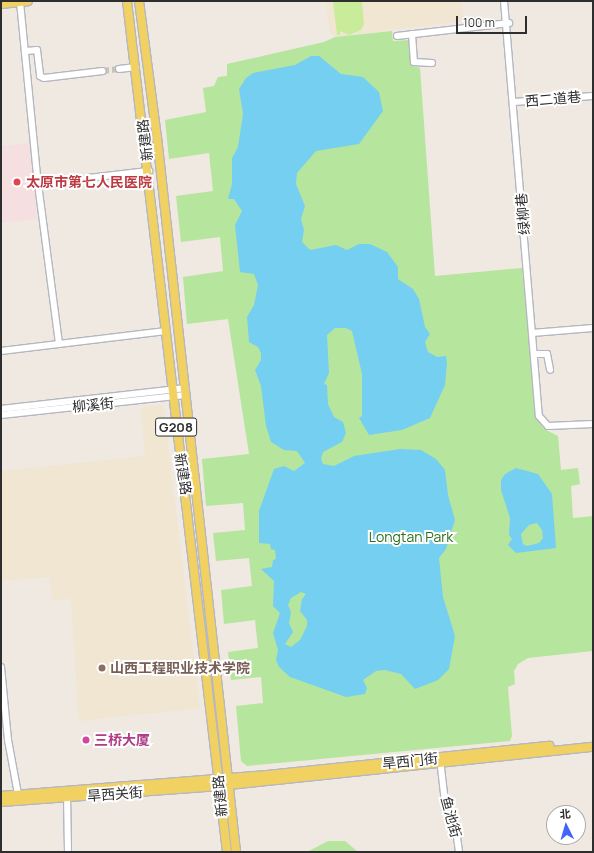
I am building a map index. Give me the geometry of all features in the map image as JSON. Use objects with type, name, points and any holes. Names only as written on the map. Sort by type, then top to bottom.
[{"type":"main road","points":[[1,4],[24,1]]},
{"type":"main road","name":"新建路","points":[[128,1],[227,852]]},
{"type":"main road","name":"新建路","points":[[139,1],[157,138],[236,852]]},
{"type":"main road","name":"旱西门街","points":[[440,761],[593,742]]},
{"type":"main road","name":"旱西门街","points":[[228,781],[593,747]]},
{"type":"main road","name":"旱西关街","points":[[1,802],[67,794],[228,781]]},
{"type":"main road","name":"旱西关街","points":[[1,796],[18,794],[67,794]]},
{"type":"street","points":[[24,1],[26,51],[38,184],[59,344]]},
{"type":"street","name":"绿柳巷","points":[[504,1],[508,23]]},
{"type":"street","name":"绿柳巷","points":[[508,1],[508,23],[534,334],[543,417],[545,423],[555,424],[593,422]]},
{"type":"street","points":[[397,36],[508,23]]},
{"type":"street","points":[[412,34],[414,62],[432,63]]},
{"type":"street","points":[[26,51],[37,50],[40,76],[44,78],[103,71]]},
{"type":"street","points":[[119,69],[136,67]]},
{"type":"street","name":"西二道巷","points":[[515,103],[593,96]]},
{"type":"street","points":[[38,184],[148,171]]},
{"type":"street","points":[[534,334],[593,329]]},
{"type":"street","points":[[1,351],[166,331]]},
{"type":"street","points":[[536,354],[547,354],[550,370]]},
{"type":"street","name":"柳溪街","points":[[1,409],[184,391]]},
{"type":"street","name":"柳溪街","points":[[1,415],[173,392]]},
{"type":"street","points":[[1,667],[8,740],[18,794]]},
{"type":"street","name":"鱼池街","points":[[440,761],[446,811],[455,823],[459,852]]},
{"type":"street","points":[[67,794],[68,852]]},
{"type":"shaded area","points":[[326,1],[461,1],[464,21],[335,37],[330,33]]},
{"type":"shaded area","name":"太原市第七人民医院","points":[[30,143],[37,219],[1,223],[1,146]]},
{"type":"shaded area","points":[[163,405],[200,708],[79,721],[71,599],[52,600],[50,577],[1,581],[1,471],[145,456],[141,408]]},
{"type":"green space","points":[[333,1],[362,1],[364,24],[361,30],[349,35],[340,31],[340,35],[337,35]]},
{"type":"green space","name":"Longtan Park","points":[[392,31],[393,41],[409,40],[411,65],[420,68],[435,276],[522,268],[536,418],[544,429],[558,436],[561,470],[578,468],[580,484],[571,486],[573,518],[593,516],[593,651],[528,658],[518,664],[514,671],[515,684],[508,687],[512,736],[510,741],[247,766],[241,761],[236,706],[263,703],[261,677],[231,680],[228,652],[258,648],[255,620],[224,624],[221,590],[252,586],[249,558],[216,561],[213,533],[245,530],[243,503],[206,506],[202,459],[249,454],[228,319],[187,324],[183,277],[223,271],[220,237],[181,242],[176,196],[213,191],[209,153],[169,159],[165,120],[206,112],[203,88],[214,86],[218,77],[227,76],[227,64],[324,42],[335,37]]},
{"type":"green space","points":[[328,841],[345,841],[358,852],[307,852]]},
{"type":"water","points":[[311,56],[319,56],[341,74],[363,77],[379,92],[383,111],[359,144],[316,151],[297,173],[296,184],[305,206],[301,219],[304,230],[302,242],[310,250],[336,245],[347,250],[359,244],[370,244],[387,252],[398,267],[398,279],[413,289],[419,299],[425,327],[430,334],[425,342],[428,352],[437,357],[446,356],[447,363],[445,385],[430,418],[402,430],[369,435],[359,418],[362,416],[362,374],[352,331],[346,328],[335,328],[327,335],[329,373],[324,384],[327,385],[328,404],[334,417],[343,422],[346,433],[342,442],[323,452],[321,459],[323,464],[334,466],[354,456],[400,449],[421,450],[436,459],[445,470],[448,495],[455,520],[446,549],[439,558],[443,597],[455,636],[449,669],[438,680],[415,689],[401,674],[385,670],[376,671],[363,680],[367,688],[365,694],[346,697],[290,677],[279,667],[276,660],[278,650],[273,633],[280,613],[273,606],[274,581],[261,569],[272,567],[273,560],[276,559],[275,550],[271,549],[270,544],[259,543],[259,511],[274,469],[284,466],[294,471],[305,463],[297,451],[284,450],[271,442],[266,426],[261,386],[255,370],[261,360],[261,353],[258,347],[249,342],[247,317],[254,305],[258,285],[254,274],[240,272],[235,225],[242,211],[234,199],[228,199],[232,184],[232,158],[238,147],[243,114],[239,89],[246,78],[253,73],[295,65]],"holes":[[[301,592],[306,594],[302,599],[300,611],[307,620],[307,626],[300,640],[291,647],[285,644],[293,632],[289,623],[291,612],[288,605],[291,598]]]},
{"type":"water","points":[[516,468],[538,474],[552,494],[556,548],[516,553],[508,545],[512,539],[509,535],[510,518],[501,490],[501,480],[505,474]],"holes":[[[537,523],[542,530],[543,538],[539,543],[527,546],[523,544],[521,534],[529,525]]]},
{"type":"tunnel","points":[[103,71],[119,69]]},
{"type":"place","name":"太原市第七人民医院","points":[[17,182]]},
{"type":"place","name":"山西工程职业技术学院","points":[[102,668]]},
{"type":"place","name":"三桥大厦","points":[[86,740]]}]
